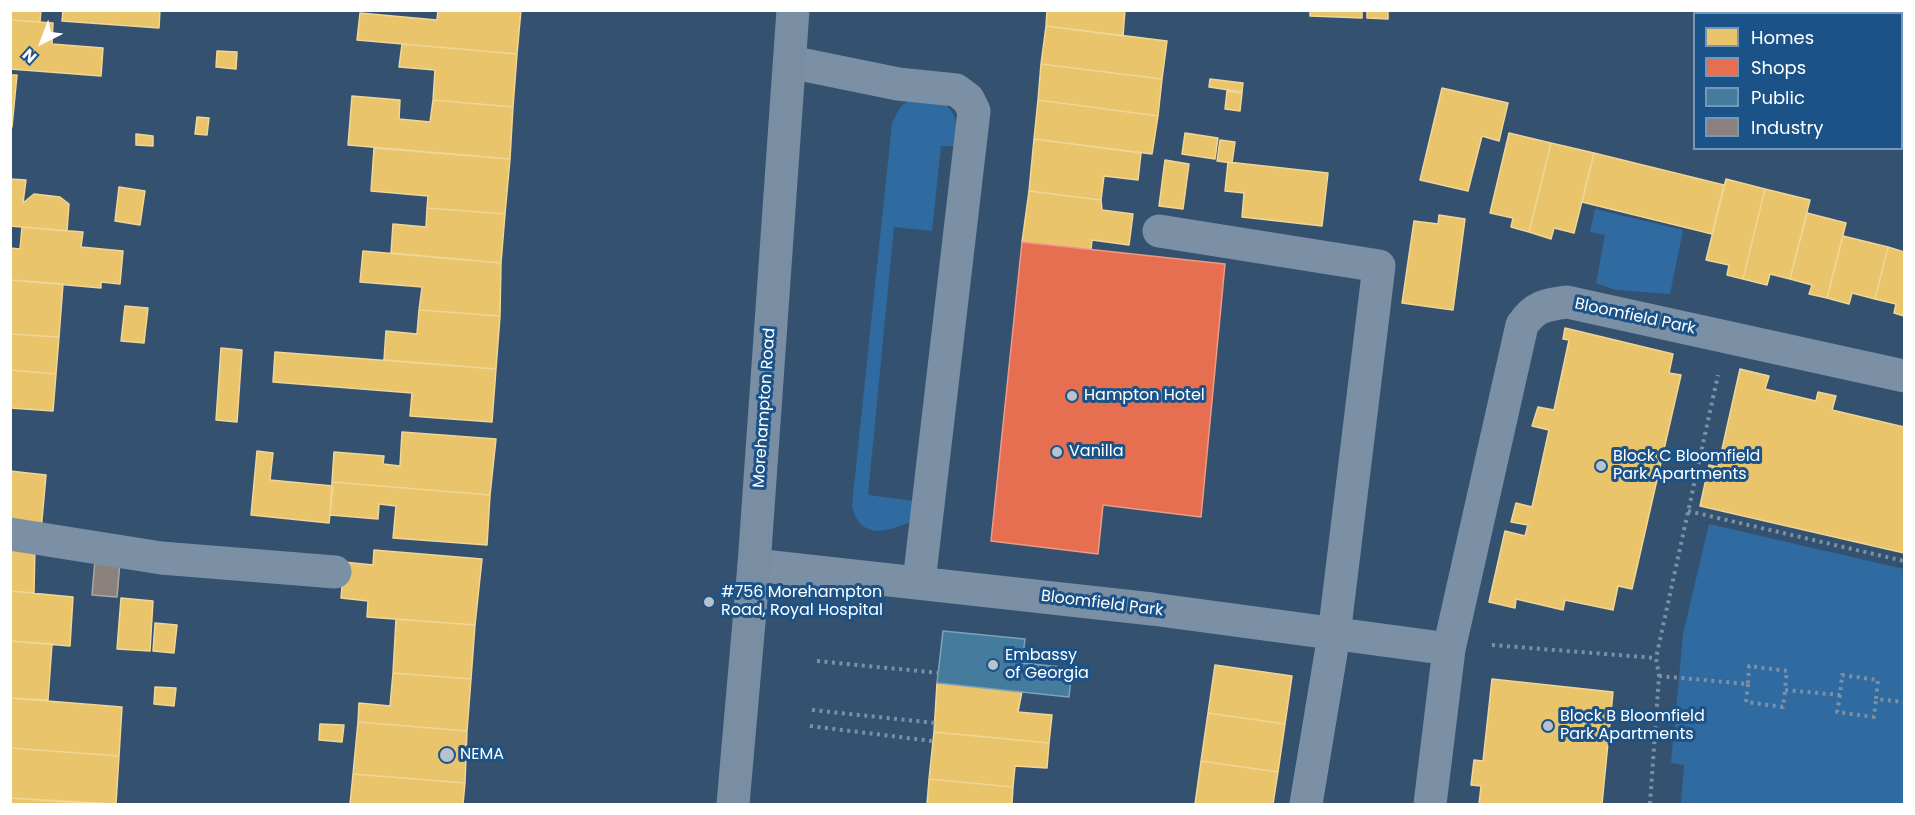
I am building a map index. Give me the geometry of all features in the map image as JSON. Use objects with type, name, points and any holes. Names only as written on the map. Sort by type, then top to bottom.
[{"type":"main road","name":"Morehampton Road","points":[[733,804],[754,565],[793,10]]},
{"type":"street","points":[[790,63],[898,84],[956,90],[968,99],[974,111],[919,582]]},
{"type":"street","points":[[1159,231],[1379,266],[1334,635],[1306,804]]},
{"type":"street","name":"Bloomfield Park","points":[[1430,804],[1449,649],[1522,325],[1532,311],[1549,304],[1567,302],[1905,376]]},
{"type":"street","points":[[10,534],[161,558],[335,572]]},
{"type":"street","name":"Bloomfield Park","points":[[754,565],[1152,609],[1449,649]]},
{"type":"path","points":[[1650,804],[1659,676],[1656,658],[1726,336]]},
{"type":"path","points":[[1688,511],[1905,561]]},
{"type":"path","points":[[1449,649],[1494,645],[1656,658]]},
{"type":"path","points":[[817,661],[939,673]]},
{"type":"path","points":[[1749,666],[1787,671],[1784,707],[1746,702],[1748,684],[1749,666]]},
{"type":"path","points":[[1842,675],[1878,681],[1874,717],[1837,712],[1840,695],[1842,675]]},
{"type":"path","points":[[1659,676],[1748,684]]},
{"type":"path","points":[[1785,690],[1840,695]]},
{"type":"path","points":[[1876,699],[1905,702]]},
{"type":"path","points":[[812,710],[935,723]]},
{"type":"path","points":[[810,726],[932,741]]},
{"type":"shaded area","points":[[911,99],[935,101],[949,108],[956,122],[957,146],[941,146],[932,231],[894,227],[868,495],[914,501],[910,522],[892,529],[874,530],[860,524],[852,505],[892,123],[901,106]]},
{"type":"shaded area","points":[[1595,209],[1683,230],[1670,294],[1616,290],[1596,283],[1605,235],[1590,232]]},
{"type":"shaded area","points":[[1709,524],[1904,569],[1904,804],[1681,804],[1684,765],[1671,763],[1683,634]]},
{"type":"building: Homes","points":[[10,10],[41,10],[40,22],[10,20]]},
{"type":"building: Homes","points":[[63,10],[160,10],[159,28],[62,21]]},
{"type":"building: Homes","points":[[438,10],[521,10],[517,54],[357,40],[360,13],[437,20]]},
{"type":"building: Homes","points":[[1047,10],[1125,10],[1123,36],[1046,26]]},
{"type":"building: Homes","points":[[1310,10],[1362,10],[1362,18],[1310,16]]},
{"type":"building: Homes","points":[[1367,10],[1388,10],[1388,19],[1367,18]]},
{"type":"building: Homes","points":[[10,20],[53,23],[52,44],[103,48],[101,76],[10,69]]},
{"type":"building: Homes","points":[[1046,26],[1167,41],[1162,79],[1041,64]]},
{"type":"building: Homes","points":[[402,44],[517,54],[513,107],[433,100],[435,70],[399,67]]},
{"type":"building: Homes","points":[[217,51],[237,52],[236,69],[216,67]]},
{"type":"building: Homes","points":[[1041,64],[1162,79],[1158,116],[1038,100]]},
{"type":"building: Homes","points":[[10,75],[17,75],[12,127],[10,127]]},
{"type":"building: Homes","points":[[1210,79],[1243,83],[1242,92],[1209,87]]},
{"type":"building: Homes","points":[[1442,88],[1508,103],[1499,141],[1482,136],[1468,191],[1420,180]]},
{"type":"building: Homes","points":[[1227,91],[1242,93],[1240,111],[1225,109]]},
{"type":"building: Homes","points":[[352,96],[400,100],[399,119],[430,122],[433,100],[513,107],[510,159],[348,145]]},
{"type":"building: Homes","points":[[1038,100],[1158,116],[1152,154],[1034,139]]},
{"type":"building: Homes","points":[[197,117],[209,118],[207,135],[195,134]]},
{"type":"building: Homes","points":[[1185,133],[1218,138],[1215,159],[1182,154]]},
{"type":"building: Homes","points":[[1509,133],[1551,143],[1529,232],[1511,227],[1513,218],[1490,213]]},
{"type":"building: Homes","points":[[136,134],[153,136],[153,146],[136,145]]},
{"type":"building: Homes","points":[[1034,139],[1141,153],[1138,180],[1104,176],[1101,200],[1029,191]]},
{"type":"building: Homes","points":[[1220,140],[1235,142],[1232,163],[1217,161]]},
{"type":"building: Homes","points":[[1551,143],[1594,153],[1574,233],[1554,228],[1551,239],[1529,232]]},
{"type":"building: Homes","points":[[374,148],[510,159],[505,214],[427,208],[428,196],[371,191]]},
{"type":"building: Homes","points":[[1594,153],[1724,185],[1712,234],[1582,202]]},
{"type":"building: Homes","points":[[1165,160],[1189,164],[1183,209],[1159,206]]},
{"type":"building: Homes","points":[[1228,162],[1328,173],[1322,226],[1242,217],[1244,193],[1225,191]]},
{"type":"building: Homes","points":[[10,179],[26,180],[23,203],[34,194],[60,197],[69,204],[67,231],[10,226]]},
{"type":"building: Homes","points":[[1726,179],[1765,189],[1743,279],[1727,275],[1729,265],[1706,260]]},
{"type":"building: Homes","points":[[119,187],[145,191],[140,225],[115,221]]},
{"type":"building: Homes","points":[[1765,189],[1810,200],[1790,279],[1770,274],[1767,285],[1743,279]]},
{"type":"building: Homes","points":[[1029,191],[1101,200],[1102,210],[1133,214],[1129,245],[1092,240],[1091,250],[1022,242]]},
{"type":"building: Homes","points":[[427,208],[505,214],[501,263],[391,253],[393,224],[426,227]]},
{"type":"building: Homes","points":[[1807,213],[1846,223],[1827,298],[1809,294],[1812,285],[1790,279]]},
{"type":"building: Homes","points":[[1439,215],[1465,219],[1453,310],[1402,303],[1414,221],[1438,224]]},
{"type":"building: Homes","points":[[22,227],[83,232],[81,247],[123,251],[120,284],[101,282],[101,288],[10,280],[10,248],[20,249]]},
{"type":"building: Homes","points":[[1843,236],[1888,247],[1875,299],[1852,293],[1849,304],[1827,298]]},
{"type":"building: Homes","points":[[1888,247],[1904,252],[1904,316],[1894,313],[1896,304],[1875,299]]},
{"type":"building: Homes","points":[[363,251],[501,263],[500,316],[419,310],[422,287],[360,282]]},
{"type":"building: Homes","points":[[10,280],[63,284],[59,337],[10,334]]},
{"type":"building: Homes","points":[[125,306],[148,308],[144,343],[121,341]]},
{"type":"building: Homes","points":[[419,310],[500,316],[496,369],[384,360],[386,331],[417,334]]},
{"type":"building: Homes","name":"Block C Bloomfield Park Apartments","points":[[1565,328],[1673,354],[1669,373],[1681,375],[1632,589],[1618,586],[1613,610],[1565,600],[1563,610],[1516,599],[1515,608],[1489,602],[1505,531],[1525,536],[1528,525],[1511,522],[1516,503],[1532,507],[1549,430],[1532,426],[1538,407],[1554,410],[1569,340],[1563,339]]},
{"type":"building: Homes","points":[[10,334],[59,337],[56,374],[10,370]]},
{"type":"building: Homes","points":[[221,348],[242,350],[237,422],[216,420]]},
{"type":"building: Homes","points":[[275,352],[496,369],[492,422],[410,416],[412,393],[273,382]]},
{"type":"building: Homes","points":[[1740,369],[1769,376],[1765,389],[1816,401],[1818,392],[1836,396],[1832,410],[1904,427],[1904,553],[1700,506],[1709,465],[1718,467]]},
{"type":"building: Homes","points":[[10,370],[56,374],[53,411],[10,408]]},
{"type":"building: Homes","points":[[402,432],[496,439],[490,495],[332,482],[334,452],[384,456],[383,464],[400,466]]},
{"type":"building: Homes","points":[[257,451],[273,453],[270,480],[333,486],[329,523],[251,515]]},
{"type":"building: Homes","points":[[10,471],[46,475],[41,531],[10,528]]},
{"type":"building: Homes","points":[[332,482],[490,495],[487,545],[393,538],[396,506],[379,504],[378,519],[330,515]]},
{"type":"building: Homes","points":[[10,543],[35,544],[34,593],[10,591]]},
{"type":"building: Homes","points":[[374,550],[482,559],[475,625],[367,617],[368,601],[341,598],[344,562],[373,565]]},
{"type":"building: Homes","points":[[10,591],[73,597],[70,646],[10,641]]},
{"type":"building: Homes","points":[[121,598],[153,601],[150,651],[117,649]]},
{"type":"building: Homes","points":[[396,619],[475,625],[471,679],[393,673]]},
{"type":"building: Homes","points":[[155,623],[177,625],[174,653],[153,651]]},
{"type":"building: Homes","points":[[10,641],[52,644],[48,700],[10,698]]},
{"type":"building: Homes","points":[[1215,665],[1292,676],[1285,724],[1208,713]]},
{"type":"building: Homes","points":[[393,673],[471,679],[467,731],[358,722],[359,703],[390,706]]},
{"type":"building: Homes","name":"Block B Bloomfield Park Apartments","points":[[1492,679],[1613,692],[1602,804],[1479,804],[1481,786],[1471,785],[1474,760],[1483,761]]},
{"type":"building: Homes","points":[[937,683],[1022,691],[1018,712],[1052,715],[1049,743],[934,732]]},
{"type":"building: Homes","points":[[155,687],[176,688],[174,706],[154,704]]},
{"type":"building: Homes","points":[[10,698],[122,707],[119,756],[10,748]]},
{"type":"building: Homes","points":[[1208,713],[1285,724],[1278,772],[1201,761]]},
{"type":"building: Homes","points":[[358,722],[467,731],[465,783],[353,774]]},
{"type":"building: Homes","points":[[320,724],[344,725],[342,742],[319,740]]},
{"type":"building: Homes","points":[[934,732],[1049,743],[1047,768],[1015,766],[1013,787],[929,779]]},
{"type":"building: Homes","points":[[10,748],[119,756],[116,804],[10,798]]},
{"type":"building: Homes","points":[[1201,761],[1278,772],[1273,804],[1195,804]]},
{"type":"building: Homes","points":[[353,774],[465,783],[463,804],[350,804]]},
{"type":"building: Homes","points":[[929,779],[1013,787],[1012,804],[927,804]]},
{"type":"building: Homes","points":[[10,798],[94,804],[10,804]]},
{"type":"building: Shops","points":[[1022,242],[1225,264],[1201,517],[1103,505],[1098,554],[991,541]]},
{"type":"building: Public","name":"Embassy of Georgia","points":[[943,631],[1025,639],[1022,663],[1072,668],[1069,697],[937,683]]},
{"type":"building: Industry","points":[[95,560],[120,562],[117,597],[92,595]]},
{"type":"place","name":"Hampton Hotel","points":[[1072,396]]},
{"type":"place","name":"Vanilla","points":[[1057,452]]},
{"type":"place","name":"Block C Bloomfield Park Apartments","points":[[1601,466]]},
{"type":"place","name":"#756 Morehampton Road, Royal Hospital","points":[[709,602]]},
{"type":"place","name":"Embassy of Georgia","points":[[993,665]]},
{"type":"place","name":"Block B Bloomfield Park Apartments","points":[[1548,726]]},
{"type":"place","name":"NEMA","points":[[447,755]]}]
